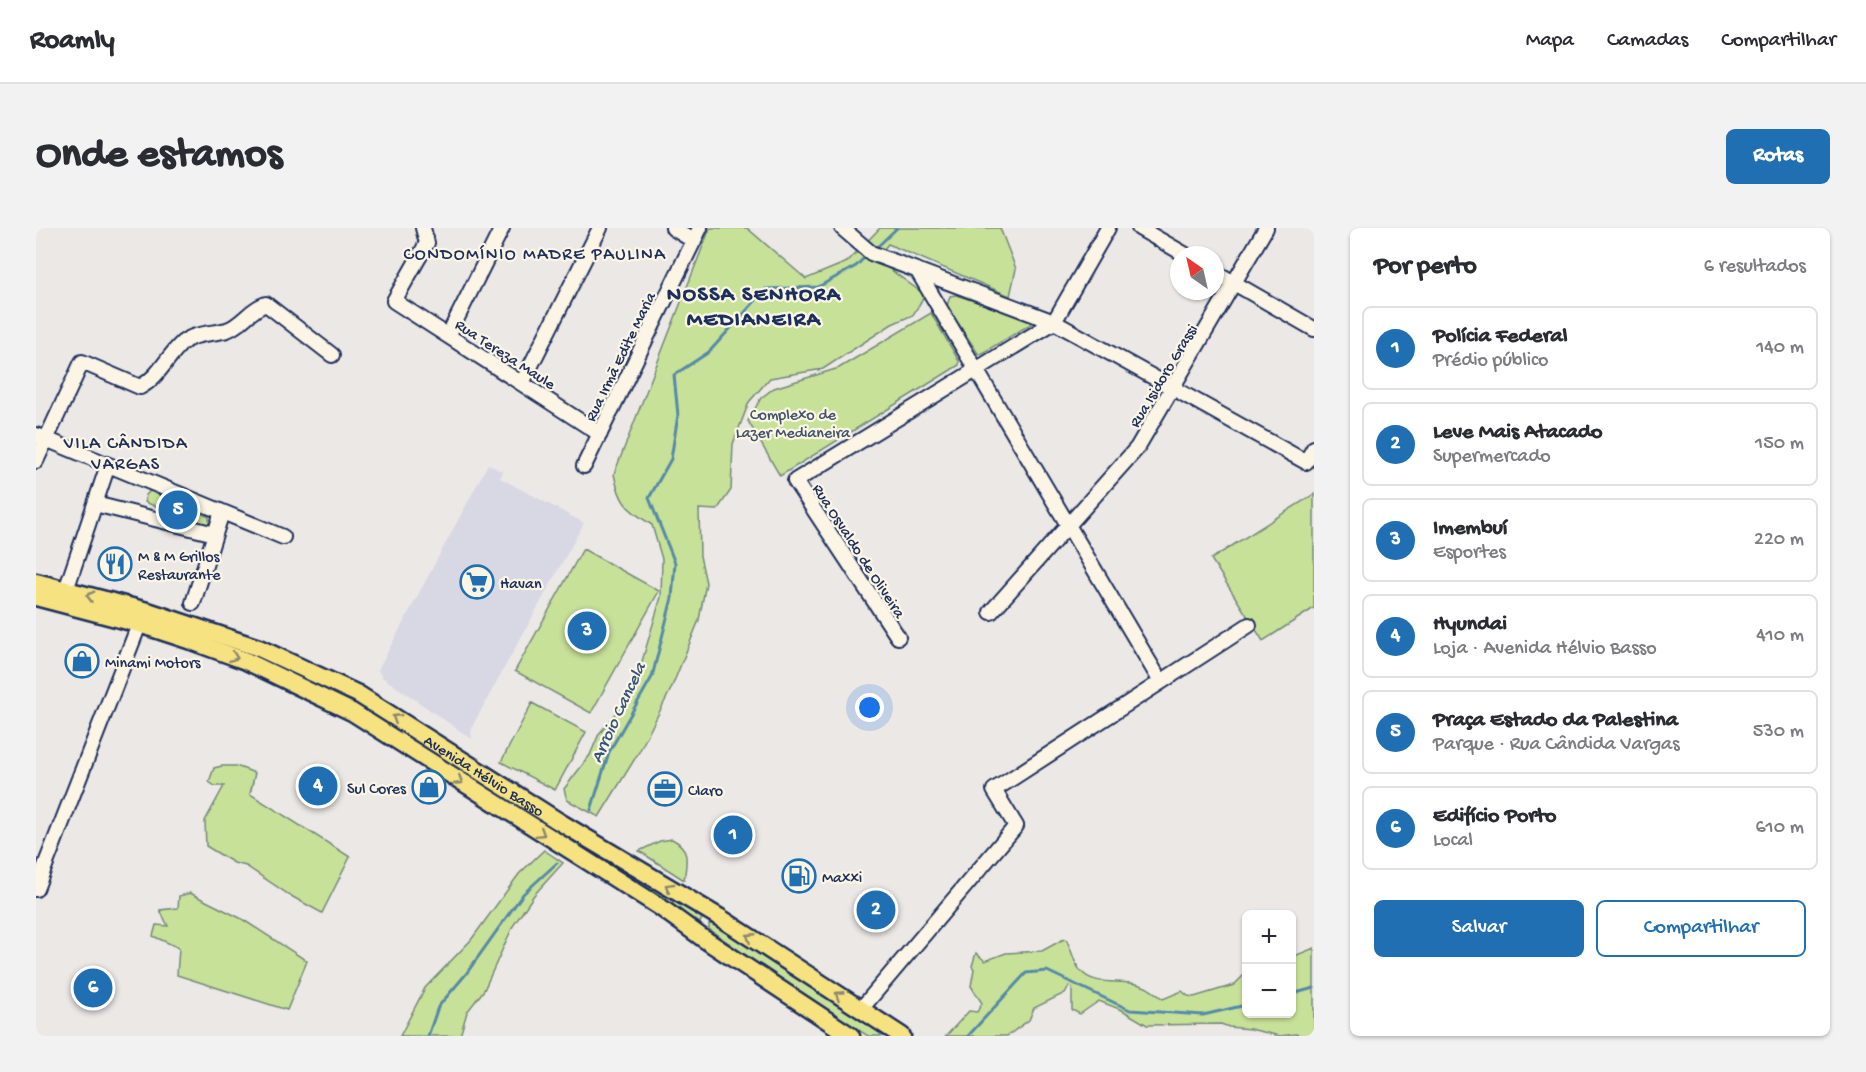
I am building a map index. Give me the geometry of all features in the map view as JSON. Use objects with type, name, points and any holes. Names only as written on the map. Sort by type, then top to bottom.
[{"type":"main road","name":"Avenida Hélvio Basso","points":[[36,582],[66,590],[142,617],[246,661],[352,712],[660,907],[704,939],[851,1036]]},
{"type":"main road","name":"Avenida Hélvio Basso","points":[[36,597],[142,617],[259,648],[358,694],[558,821],[719,917],[902,1036]]},
{"type":"main road","points":[[704,939],[705,923],[719,917]]},
{"type":"street","name":"Rua Tereza Maule","points":[[423,228],[427,243],[394,301],[600,434]]},
{"type":"street","points":[[448,336],[502,228]]},
{"type":"street","points":[[522,383],[600,228]]},
{"type":"street","points":[[673,228],[694,241]]},
{"type":"street","name":"Rua Irmã Edite Maria","points":[[584,465],[700,228]]},
{"type":"street","points":[[842,228],[871,253],[1054,322],[1306,462],[1314,448]]},
{"type":"street","points":[[976,370],[1054,322],[1108,228]]},
{"type":"street","points":[[1139,228],[1170,246]]},
{"type":"street","name":"Rua Isidoro Grassi","points":[[991,612],[1137,448],[1266,228]]},
{"type":"street","points":[[916,270],[1161,682]]},
{"type":"street","points":[[1224,277],[1314,329]]},
{"type":"street","points":[[36,460],[41,437],[82,362],[140,387],[151,381],[182,343],[192,337],[229,329],[257,307],[266,304],[332,355]]},
{"type":"street","name":"Rua Osvaldo de Oliveira","points":[[898,638],[795,481],[976,370]]},
{"type":"street","points":[[41,437],[283,537]]},
{"type":"street","points":[[66,590],[108,465]]},
{"type":"street","points":[[95,504],[215,534]]},
{"type":"street","points":[[193,603],[222,512]]},
{"type":"street","points":[[36,889],[142,617]]},
{"type":"street","points":[[861,1009],[1016,826],[994,790],[1249,625]]},
{"type":"shaded area","points":[[488,464],[503,472],[500,478],[584,523],[474,723],[471,732],[472,739],[382,677],[378,670]]},
{"type":"green space","points":[[710,228],[747,228],[806,279],[847,262],[880,228],[1000,228],[1016,269],[1010,296],[888,244],[876,259],[925,295],[913,315],[892,324],[823,369],[770,378],[749,402],[733,444],[731,490],[717,510],[699,509],[700,556],[706,583],[699,620],[671,689],[639,752],[599,817],[567,800],[564,789],[590,755],[599,734],[633,692],[661,597],[662,559],[652,525],[626,505],[619,492],[614,474]]},
{"type":"green space","points":[[956,295],[1028,319],[1031,324],[979,355],[947,306],[950,296]]},
{"type":"green space","name":"Complexo de Lazer Medianeira","points":[[931,313],[959,361],[959,365],[780,476],[748,421],[761,398],[774,388],[839,368]]},
{"type":"green space","points":[[151,490],[209,517],[209,523],[204,527],[145,502],[146,495]]},
{"type":"green space","points":[[1314,494],[1314,608],[1263,641],[1211,559]]},
{"type":"green space","points":[[583,549],[659,591],[591,713],[515,671]]},
{"type":"green space","points":[[179,628],[261,657],[375,715],[431,747],[702,918],[700,923],[440,755],[375,718]]},
{"type":"green space","points":[[532,703],[586,732],[555,790],[501,762]]},
{"type":"green space","points":[[236,766],[255,773],[250,794],[350,857],[322,913],[291,896],[246,866],[234,863],[206,846],[205,821],[224,786],[215,786],[209,782],[214,768]]},
{"type":"green space","points":[[672,839],[682,847],[686,856],[684,880],[639,851],[660,841]]},
{"type":"green space","points":[[544,850],[563,863],[534,895],[513,926],[484,990],[467,1012],[460,1036],[400,1036],[425,988],[471,940],[519,874]]},
{"type":"green space","points":[[190,893],[242,919],[307,961],[287,1010],[177,975],[179,948],[153,936],[156,925],[168,926],[160,910],[178,908],[179,896]]},
{"type":"green space","points":[[709,924],[798,977],[884,1036],[868,1036],[791,987],[709,929]]},
{"type":"green space","points":[[1066,939],[1078,967],[1086,976],[1101,981],[1135,984],[1148,988],[1163,999],[1182,991],[1194,997],[1234,985],[1242,977],[1242,1018],[1296,1018],[1296,955],[1314,948],[1314,1036],[1296,1034],[1280,1036],[1221,1024],[1147,1025],[1122,1010],[1099,1001],[1080,1014],[1072,1010],[1072,988],[1069,986],[1065,993],[1034,1008],[1029,1020],[1007,1036],[946,1036],[969,1011],[977,1012],[982,1003],[971,986],[974,969],[972,966],[976,953],[985,961],[1006,953],[1042,951]]},
{"type":"waterway","name":"Arroio Cancela","points":[[875,249],[897,228]]},
{"type":"waterway","name":"Arroio Cancela","points":[[591,810],[609,752],[652,677],[672,598],[675,563],[649,498],[671,459],[678,415],[674,375],[709,352],[766,289],[818,287],[856,266],[867,255]]},
{"type":"waterway","name":"Arroio Cancela","points":[[428,1036],[438,1007],[466,974],[523,894],[557,863]]},
{"type":"waterway","points":[[968,1036],[1026,973],[1047,971],[1130,1010],[1203,1015],[1242,1006]]},
{"type":"waterway","points":[[1296,993],[1314,988]]},
{"type":"place","name":"Praça Estado da Palestina","points":[[178,510]]},
{"type":"place","name":"M & M Grillos Restaurante","points":[[115,564]]},
{"type":"place","name":"Havan","points":[[477,582]]},
{"type":"place","name":"Imembuí","points":[[587,631]]},
{"type":"place","name":"Minami Motors","points":[[82,661]]},
{"type":"place","name":"Hyundai","points":[[318,786]]},
{"type":"place","name":"Sul Cores","points":[[429,787]]},
{"type":"place","name":"Claro","points":[[665,789]]},
{"type":"place","name":"Polícia Federal","points":[[733,835]]},
{"type":"place","name":"Maxxi","points":[[799,876]]},
{"type":"place","name":"Leve Mais Atacado","points":[[876,910]]},
{"type":"place","name":"Edifício Porto","points":[[93,988]]},
{"type":"district","name":"CONDOMÍNIO MADRE PAULINA","points":[[535,253]]},
{"type":"district","name":"NOSSA SENHORA MEDIANEIRA","points":[[754,304]]},
{"type":"district","name":"VILA CÂNDIDA VARGAS","points":[[126,452]]}]
